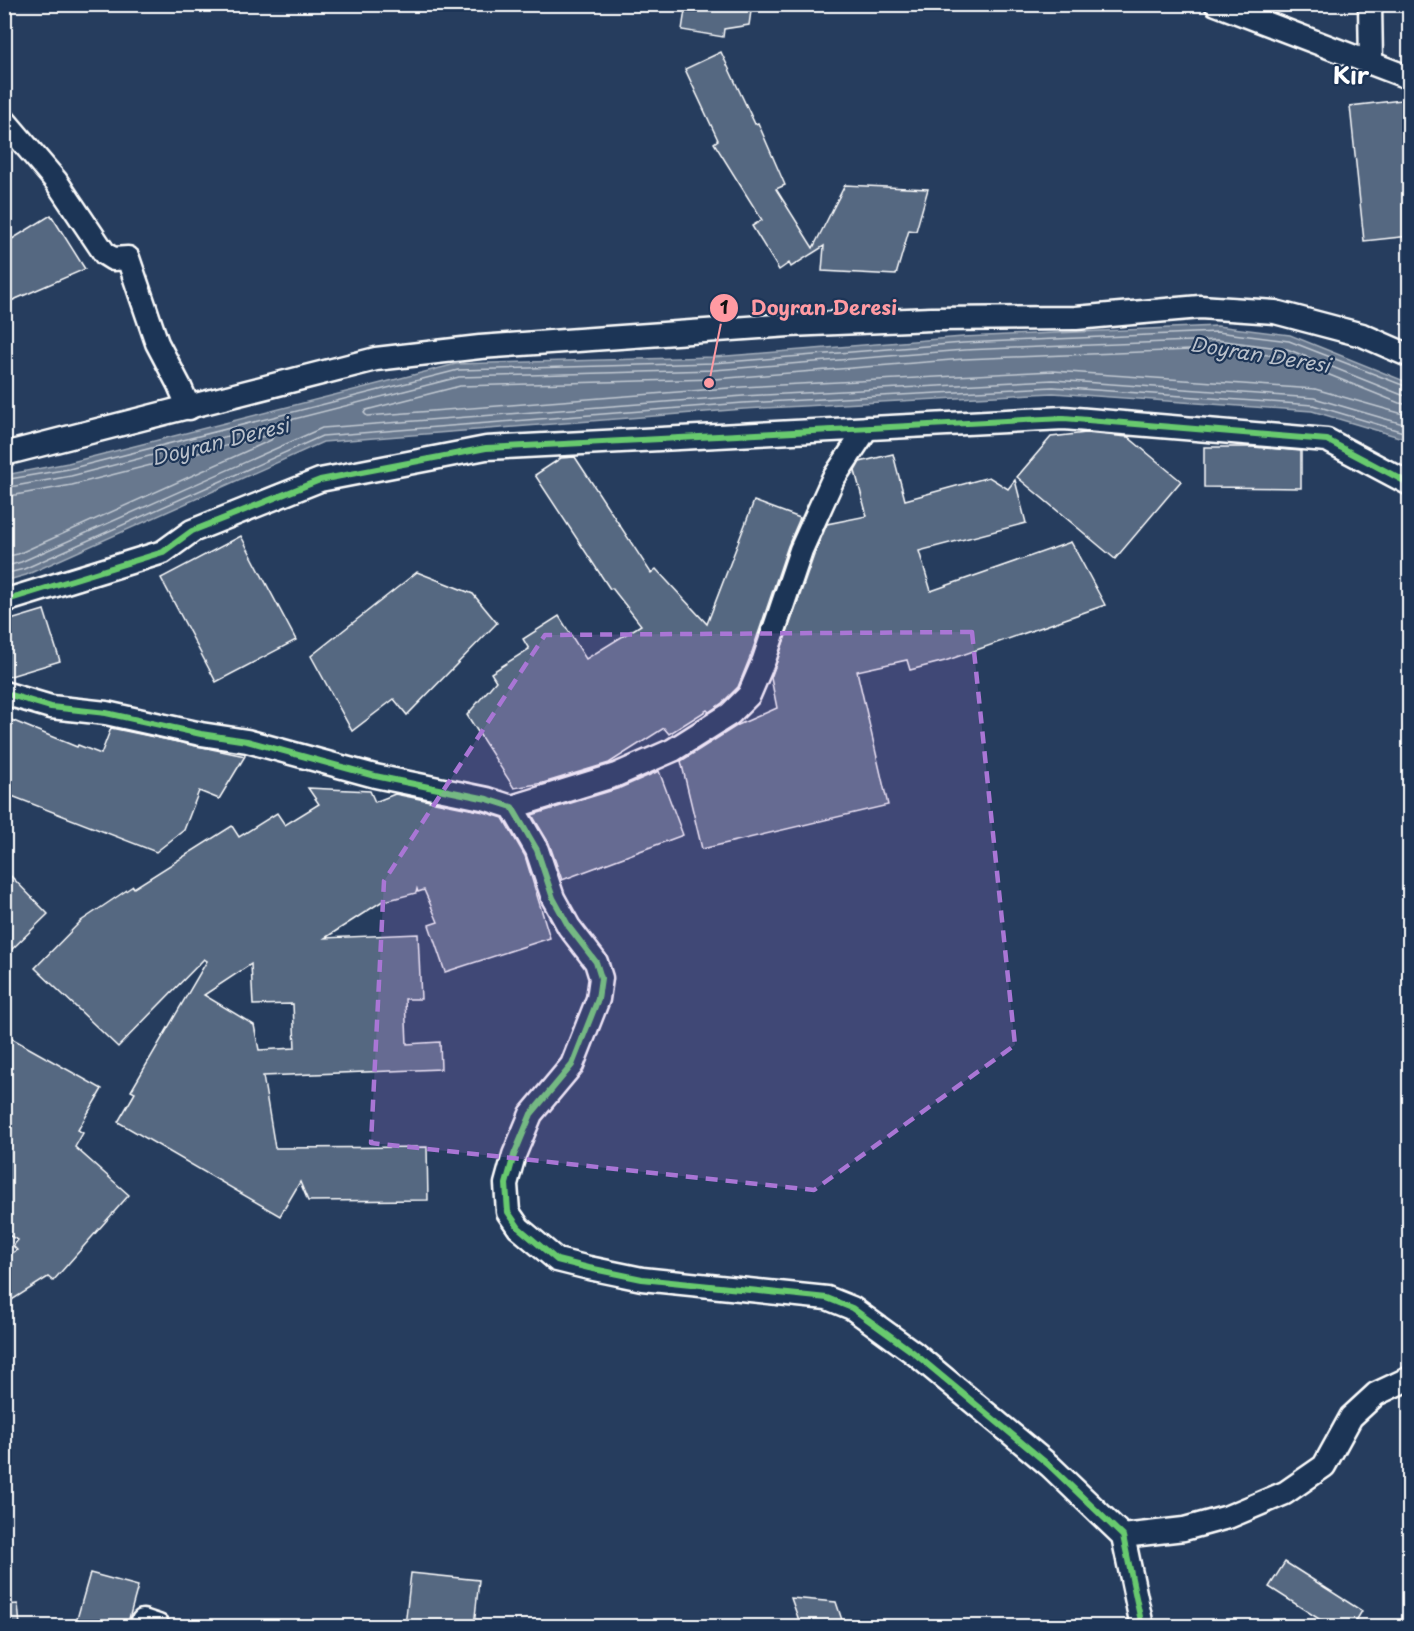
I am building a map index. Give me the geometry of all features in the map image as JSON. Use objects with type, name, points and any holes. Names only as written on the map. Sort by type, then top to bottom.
[{"type":"street","points":[[1216,4],[1410,78]]},
{"type":"street","points":[[1370,4],[1371,63]]},
{"type":"street","points":[[4,120],[57,181],[105,254],[112,259],[128,258],[157,343],[189,408]]},
{"type":"street","points":[[4,454],[376,359],[480,347],[789,325],[931,319],[1076,318],[1200,307],[1275,312],[1362,335],[1410,356]]},
{"type":"street","points":[[4,601],[163,552],[192,531],[320,480],[486,448],[1064,418],[1327,440],[1410,484]]},
{"type":"street","points":[[4,693],[51,707],[106,712],[201,734],[247,741],[375,776],[487,799],[512,807],[616,775],[673,750],[730,714],[749,695],[764,660],[801,550],[833,479],[867,428]]},
{"type":"street","points":[[512,807],[537,850],[553,898],[569,927],[596,962],[601,978],[598,999],[572,1065],[531,1114],[514,1155],[506,1184],[508,1212],[519,1228],[557,1260],[589,1268],[642,1279],[827,1298],[852,1308],[914,1353],[1050,1466],[1123,1536],[1142,1626]]},
{"type":"street","points":[[1123,1536],[1184,1528],[1228,1517],[1286,1493],[1324,1466],[1352,1417],[1376,1394],[1410,1378]]},
{"type":"street","points":[[143,1626],[143,1621],[158,1626]]},
{"type":"highlighted area","points":[[972,632],[1015,1045],[814,1190],[371,1143],[384,881],[545,635]]},
{"type":"water","points":[[1217,326],[1290,335],[1409,383],[1409,440],[1312,411],[1053,393],[744,409],[323,442],[26,575],[5,581],[5,475],[68,463],[456,364],[714,357],[963,337]]},
{"type":"building","points":[[686,4],[752,4],[749,25],[724,29],[723,37],[682,30]]},
{"type":"building","points":[[721,52],[755,124],[758,123],[785,185],[776,189],[813,248],[845,185],[928,189],[916,231],[909,230],[896,275],[822,271],[824,246],[791,267],[789,263],[779,270],[752,226],[762,220],[714,143],[718,140],[685,69]]},
{"type":"building","points":[[1410,99],[1410,236],[1364,241],[1350,106]]},
{"type":"building","points":[[51,215],[85,269],[4,304],[4,244]]},
{"type":"building","points":[[1086,433],[1128,437],[1181,481],[1115,559],[1017,477],[1051,437]]},
{"type":"building","points":[[1204,447],[1253,447],[1301,451],[1301,488],[1204,487]]},
{"type":"building","points":[[893,454],[905,500],[989,477],[1008,489],[1015,480],[1026,523],[919,551],[931,591],[1071,542],[1105,605],[945,661],[910,670],[907,660],[857,671],[888,805],[702,849],[681,761],[738,725],[777,708],[771,678],[827,524],[867,516],[855,471],[860,462]]},
{"type":"building","points":[[575,457],[651,573],[656,569],[707,624],[754,501],[800,518],[738,687],[722,703],[669,734],[664,728],[609,763],[543,783],[514,788],[467,715],[496,681],[491,673],[529,649],[523,639],[559,616],[586,659],[641,625],[612,588],[610,589],[535,475],[561,458]]},
{"type":"building","points":[[241,536],[296,640],[216,682],[161,578]]},
{"type":"building","points":[[417,572],[473,594],[497,623],[407,715],[394,699],[352,731],[311,656]]},
{"type":"building","points":[[44,610],[60,661],[4,678],[4,622]]},
{"type":"building","points":[[4,717],[77,747],[78,745],[101,754],[111,728],[245,756],[219,799],[199,791],[184,830],[156,852],[4,793]]},
{"type":"building","points":[[659,771],[683,835],[562,880],[549,843],[532,815],[620,788]]},
{"type":"building","points":[[308,788],[370,791],[375,802],[395,794],[503,818],[525,856],[550,938],[445,972],[429,925],[438,922],[424,890],[418,892],[417,889],[416,893],[381,902],[325,938],[418,934],[421,999],[405,999],[407,1044],[440,1042],[441,1069],[263,1076],[275,1148],[427,1147],[428,1200],[308,1201],[300,1182],[280,1216],[118,1122],[135,1093],[131,1091],[207,961],[204,959],[118,1047],[35,968],[81,921],[133,886],[134,888],[232,826],[239,837],[277,813],[285,825],[319,804]],"holes":[[[251,964],[253,1005],[293,1004],[295,1048],[259,1050],[254,1025],[204,995]]]},
{"type":"building","points":[[4,869],[48,914],[4,957]]},
{"type":"building","points":[[4,1034],[102,1089],[78,1130],[83,1133],[75,1147],[129,1195],[53,1281],[48,1277],[4,1305],[4,1258],[17,1250],[13,1246],[18,1240],[4,1233]]},
{"type":"building","points":[[1285,1562],[1362,1611],[1353,1626],[1330,1626],[1269,1587]]},
{"type":"building","points":[[90,1573],[138,1586],[127,1626],[75,1626]]},
{"type":"building","points":[[411,1573],[479,1580],[474,1626],[405,1626]]},
{"type":"building","points":[[791,1598],[836,1602],[844,1626],[801,1626]]},
{"type":"building","points":[[18,1604],[20,1626],[4,1626],[4,1605]]},
{"type":"cycle path","points":[[4,601],[163,552],[192,531],[320,480],[486,448],[1064,418],[1327,440],[1410,484]]},
{"type":"cycle path","points":[[4,693],[51,707],[106,713],[201,734],[247,741],[375,776],[487,799],[512,807],[537,850],[553,898],[569,927],[596,962],[601,978],[598,999],[572,1065],[531,1114],[514,1155],[506,1184],[508,1212],[519,1228],[557,1260],[589,1268],[642,1279],[827,1298],[852,1308],[914,1353],[1050,1466],[1123,1536],[1142,1626]]},
{"type":"place","name":"Doyran Deresi","points":[[709,383]]},
{"type":"district","name":"Kır","points":[[1351,74]]}]
